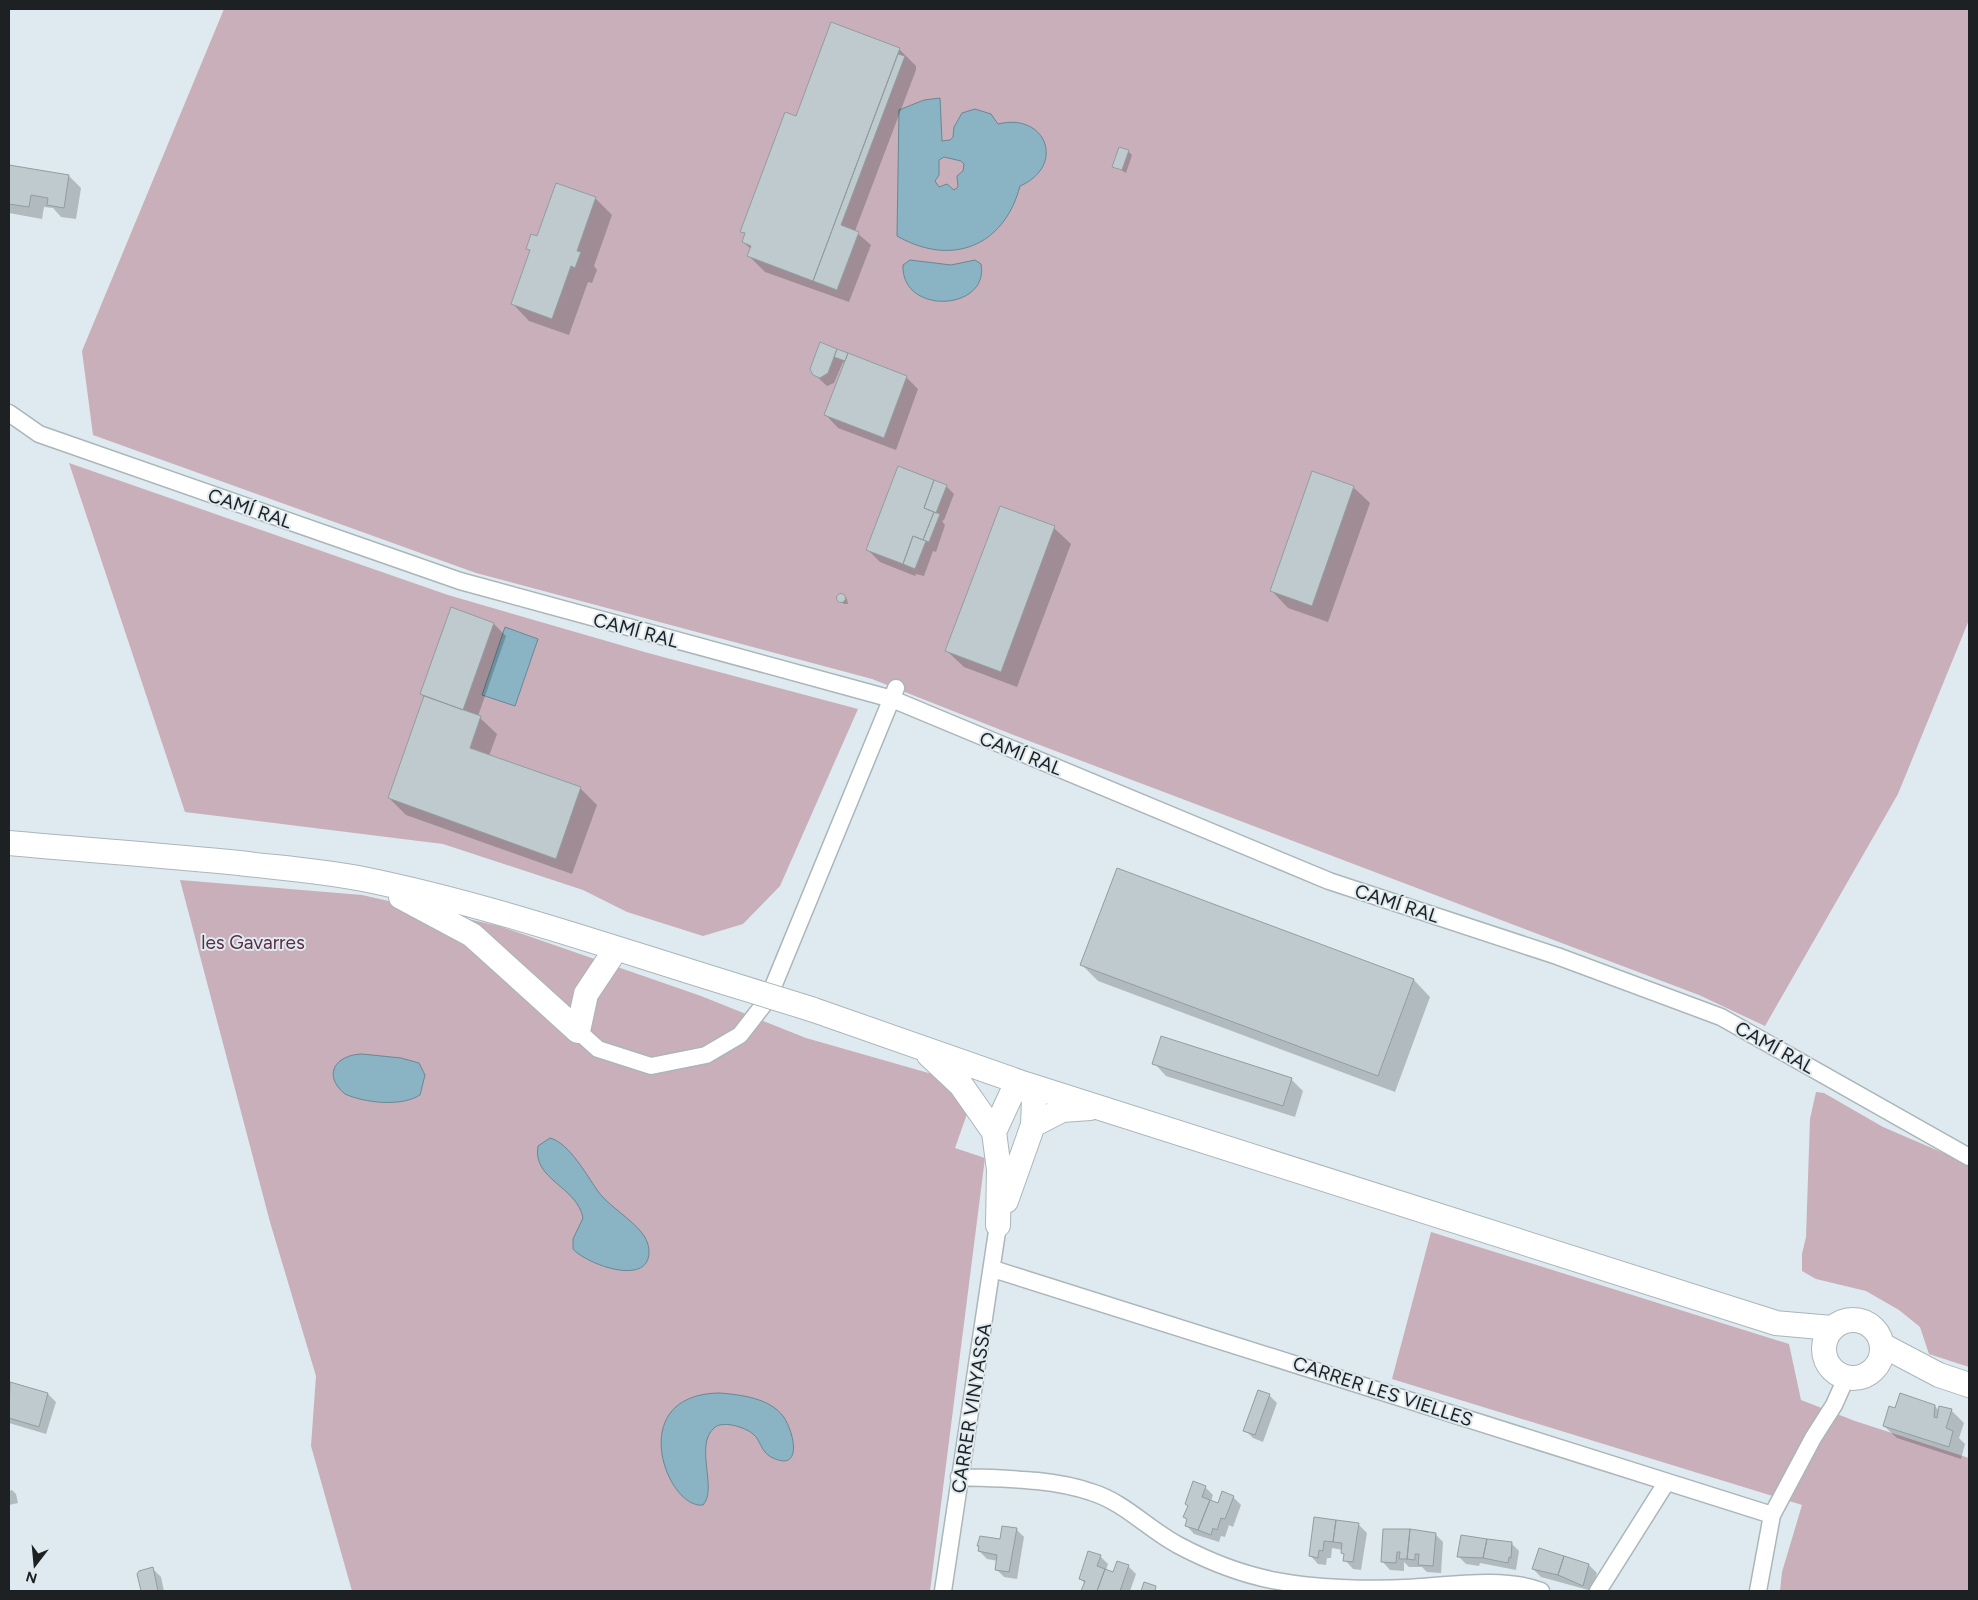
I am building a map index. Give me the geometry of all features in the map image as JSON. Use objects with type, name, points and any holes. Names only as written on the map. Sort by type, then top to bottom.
[{"type":"street","name":"CAMÍ RAL","points":[[9,413],[39,434],[460,581],[894,694],[1329,881],[1557,956],[1721,1017],[1969,1157]]},
{"type":"street","points":[[361,879],[408,900],[472,935],[598,1049],[651,1066],[706,1055],[740,1035],[768,999],[894,694]]},
{"type":"street","points":[[9,844],[308,870],[417,891],[616,949],[811,1009],[1097,1108],[1776,1322],[1832,1328],[1844,1322],[1862,1322],[1877,1332],[1882,1345],[1880,1360],[1874,1370],[1861,1377],[1846,1378],[1831,1368],[1824,1353],[1776,1322]]},
{"type":"street","points":[[578,1031],[586,994],[616,949]]},
{"type":"street","points":[[922,1048],[961,1085],[994,1132],[999,1170],[998,1224]]},
{"type":"street","points":[[998,1224],[1033,1125],[1034,1099],[1025,1084]]},
{"type":"street","points":[[994,1132],[1012,1094],[1025,1084]]},
{"type":"street","points":[[1033,1125],[1062,1110],[1097,1108]]},
{"type":"street","name":"CARRER VINYASSA","points":[[943,1591],[959,1477],[993,1269],[998,1224]]},
{"type":"street","name":"CARRER LES VIELLES","points":[[993,1269],[1426,1404],[1666,1483],[1772,1515]]},
{"type":"street","points":[[1824,1353],[1826,1340],[1832,1328]]},
{"type":"street","points":[[1882,1345],[1939,1374],[1969,1385]]},
{"type":"street","points":[[1874,1370],[1939,1374]]},
{"type":"street","points":[[1758,1591],[1772,1515],[1813,1438],[1834,1405],[1846,1378]]},
{"type":"street","points":[[959,1477],[1058,1484],[1092,1492],[1136,1515],[1177,1544],[1231,1568],[1277,1581],[1330,1586],[1403,1588],[1486,1583],[1541,1591]]},
{"type":"street","points":[[1598,1591],[1666,1483]]},
{"type":"green space","points":[[224,9],[1969,9],[1969,620],[1898,794],[1765,1026],[1699,995],[1024,739],[872,679],[476,573],[93,435],[82,351]]},
{"type":"green space","points":[[69,463],[448,595],[648,653],[858,709],[780,886],[743,924],[703,936],[627,912],[583,890],[443,844],[185,812]]},
{"type":"green space","name":"les Gavarres","points":[[180,880],[362,895],[499,926],[701,996],[806,1038],[939,1076],[968,1111],[955,1148],[985,1158],[930,1591],[352,1591],[311,1446],[316,1376],[270,1222]]},
{"type":"green space","points":[[1816,1092],[1824,1093],[1883,1127],[1969,1164],[1969,1367],[1929,1354],[1920,1327],[1899,1310],[1866,1291],[1816,1279],[1802,1271],[1802,1254],[1806,1237],[1810,1119]]},
{"type":"green space","points":[[1431,1232],[1789,1344],[1801,1400],[1855,1421],[1969,1458],[1969,1591],[1780,1591],[1782,1572],[1802,1505],[1392,1379]]},
{"type":"water","points":[[940,98],[942,141],[950,140],[953,137],[954,127],[962,113],[975,109],[991,114],[998,124],[1015,122],[1029,126],[1039,133],[1045,143],[1046,154],[1043,166],[1034,177],[1020,186],[1012,207],[1002,224],[988,237],[973,245],[955,250],[937,250],[917,245],[897,236],[899,110],[924,100]],"holes":[[[944,157],[961,161],[964,164],[963,171],[957,176],[958,187],[954,190],[947,184],[939,187],[935,181],[939,175],[939,160]]]},
{"type":"water","points":[[910,260],[951,265],[975,260],[981,264],[980,280],[972,291],[960,298],[945,301],[929,299],[916,293],[906,282],[903,265]]},
{"type":"water","points":[[505,627],[538,639],[515,706],[482,695]]},
{"type":"water","points":[[362,1054],[401,1058],[419,1063],[425,1075],[420,1095],[403,1101],[383,1102],[362,1100],[345,1094],[334,1080],[333,1073],[335,1067],[345,1058]]},
{"type":"water","points":[[550,1138],[565,1147],[600,1194],[643,1235],[648,1244],[649,1251],[647,1262],[639,1268],[629,1271],[616,1270],[590,1261],[573,1249],[573,1239],[583,1218],[573,1198],[548,1175],[538,1158],[538,1146]]},
{"type":"water","points":[[720,1393],[754,1398],[763,1401],[777,1410],[787,1423],[794,1448],[788,1460],[781,1461],[768,1455],[755,1436],[749,1431],[734,1425],[722,1425],[714,1428],[708,1436],[706,1445],[707,1498],[703,1505],[689,1502],[677,1490],[667,1472],[662,1451],[663,1430],[671,1412],[690,1398]]},
{"type":"building","points":[[831,22],[900,48],[813,281],[747,256],[751,246],[742,242],[745,233],[740,232],[785,112],[796,116]]},
{"type":"building","points":[[898,54],[905,56],[841,225],[859,232],[837,290],[813,281]]},
{"type":"building","points":[[1119,147],[1129,150],[1122,170],[1112,167]]},
{"type":"building","points":[[9,165],[69,175],[64,208],[47,205],[48,198],[31,195],[29,207],[9,204]]},
{"type":"building","points":[[556,183],[596,197],[577,251],[581,252],[575,268],[571,266],[552,319],[511,304],[530,250],[526,249],[531,234],[537,236]]},
{"type":"building","points":[[820,342],[837,349],[828,373],[820,378],[813,375],[810,369]]},
{"type":"building","points":[[837,349],[848,353],[845,361],[834,357]]},
{"type":"building","points":[[848,353],[907,376],[884,438],[824,415]]},
{"type":"building","points":[[898,466],[934,480],[924,508],[934,512],[923,540],[913,536],[903,564],[866,550]]},
{"type":"building","points":[[1312,471],[1354,486],[1312,606],[1270,591]]},
{"type":"building","points":[[934,480],[947,485],[936,513],[924,508]]},
{"type":"building","points":[[1000,506],[1055,526],[1001,672],[945,651]]},
{"type":"building","points":[[934,512],[940,514],[929,542],[923,540]]},
{"type":"building","points":[[913,536],[926,541],[915,569],[903,564]]},
{"type":"building","points":[[841,593],[846,598],[841,603],[836,598]]},
{"type":"building","points":[[451,607],[494,623],[463,710],[420,694]]},
{"type":"building","points":[[424,696],[481,716],[470,748],[581,787],[556,859],[388,798]]},
{"type":"building","points":[[1117,868],[1414,979],[1378,1076],[1080,965]]},
{"type":"building","points":[[1161,1036],[1292,1078],[1283,1106],[1152,1064]]},
{"type":"building","points":[[10,1382],[48,1393],[39,1427],[9,1418]]},
{"type":"building","points":[[1258,1390],[1270,1394],[1255,1435],[1243,1431]]},
{"type":"building","points":[[1900,1393],[1935,1405],[1934,1417],[1937,1418],[1939,1406],[1952,1409],[1946,1428],[1953,1431],[1949,1447],[1883,1426],[1889,1406],[1895,1408]]},
{"type":"building","points":[[1193,1481],[1206,1486],[1202,1497],[1210,1500],[1198,1530],[1185,1526],[1187,1519],[1183,1517],[1188,1506],[1185,1504]]},
{"type":"building","points":[[1222,1491],[1234,1496],[1225,1519],[1221,1518],[1217,1530],[1213,1528],[1211,1535],[1198,1530],[1210,1500],[1218,1503]]},
{"type":"building","points":[[1314,1517],[1336,1520],[1333,1542],[1324,1541],[1323,1551],[1319,1550],[1318,1558],[1309,1556]]},
{"type":"building","points":[[1336,1520],[1359,1523],[1353,1562],[1343,1561],[1344,1554],[1341,1553],[1342,1543],[1333,1542]]},
{"type":"building","points":[[1002,1526],[1017,1528],[1009,1572],[995,1570],[997,1555],[978,1551],[979,1546],[977,1546],[980,1536],[1000,1539]]},
{"type":"building","points":[[1383,1529],[1410,1529],[1407,1559],[1399,1559],[1400,1552],[1397,1552],[1396,1563],[1381,1562]]},
{"type":"building","points":[[1410,1529],[1436,1533],[1433,1566],[1418,1565],[1419,1554],[1415,1554],[1415,1560],[1407,1559]]},
{"type":"building","points":[[1461,1535],[1487,1539],[1483,1558],[1457,1557]]},
{"type":"building","points":[[1487,1539],[1512,1542],[1511,1558],[1509,1557],[1508,1563],[1483,1558]]},
{"type":"building","points":[[1539,1548],[1564,1556],[1558,1575],[1532,1569]]},
{"type":"building","points":[[1088,1551],[1101,1555],[1097,1566],[1105,1569],[1097,1591],[1081,1591],[1085,1581],[1079,1579]]},
{"type":"building","points":[[1564,1556],[1589,1564],[1583,1586],[1558,1575]]},
{"type":"building","points":[[1117,1561],[1129,1565],[1120,1591],[1097,1591],[1105,1569],[1113,1572]]},
{"type":"building","points":[[153,1567],[158,1591],[141,1591],[137,1574],[139,1571]]},
{"type":"building","points":[[1144,1582],[1156,1586],[1155,1591],[1141,1591]]}]
